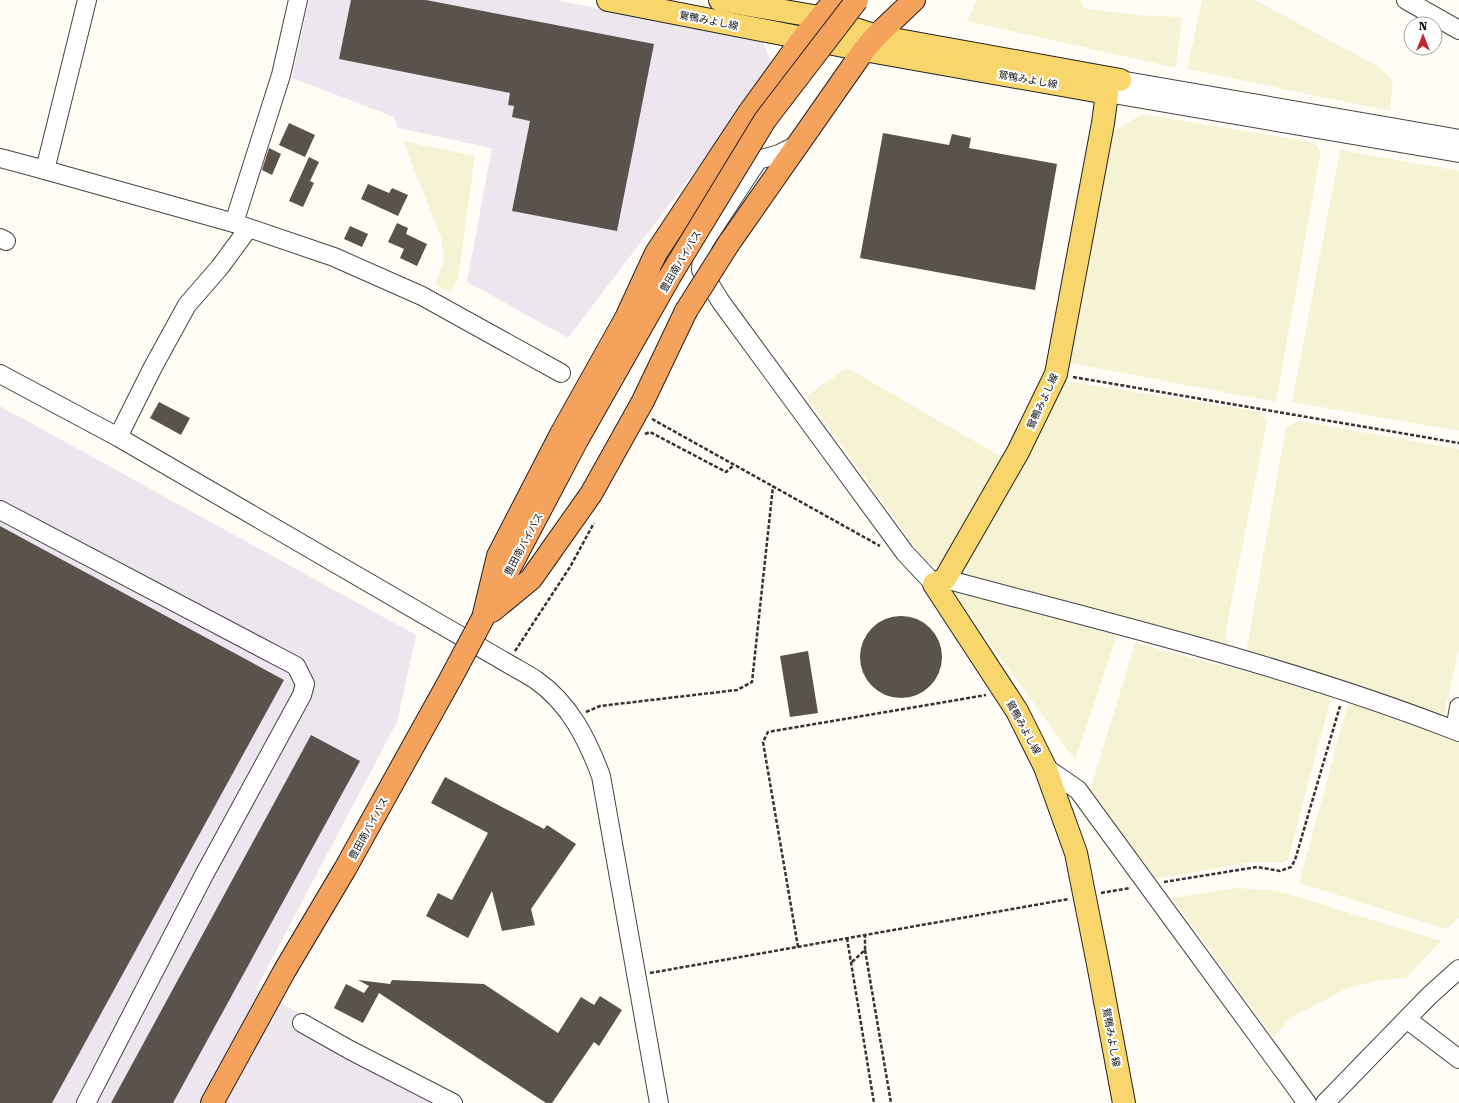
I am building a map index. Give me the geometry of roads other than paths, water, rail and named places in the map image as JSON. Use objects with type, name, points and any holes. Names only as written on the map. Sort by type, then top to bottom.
[{"type":"highway","points":[[483,618],[498,556],[561,434],[626,318],[656,253],[748,114],[819,17],[835,0]]},
{"type":"highway","name":"豊田南バイパス","points":[[212,1103],[286,970],[345,869],[451,678],[577,440],[670,276],[765,120],[857,0]]},
{"type":"highway","points":[[483,618],[531,579],[591,494],[643,401],[686,311],[729,243],[870,43],[914,0]]},
{"type":"main road","name":"鴛鴨みよし線","points":[[608,0],[803,38],[870,43],[1113,87],[1056,374],[1018,452],[939,581],[1004,691],[1017,710],[1045,767],[1076,854],[1124,1103]]},
{"type":"main road","name":"鴛鴨みよし線","points":[[720,0],[819,17],[870,43]]},
{"type":"street","points":[[45,170],[87,0]]},
{"type":"street","points":[[118,438],[153,367],[187,305],[220,267],[241,226],[282,75],[298,0]]},
{"type":"street","points":[[1406,0],[1459,30]]},
{"type":"street","points":[[1113,87],[1459,139]]},
{"type":"street","points":[[1113,87],[1459,153]]},
{"type":"street","points":[[746,177],[749,138],[748,114]]},
{"type":"street","points":[[797,145],[780,154],[758,160],[703,244],[701,270],[720,302],[900,547],[939,581],[1237,658],[1344,692],[1356,694],[1457,731],[1459,707]]},
{"type":"street","points":[[0,158],[241,226],[334,257],[422,296],[561,373]]},
{"type":"street","points":[[0,374],[118,438],[507,663],[537,681],[557,699],[573,717],[589,744],[601,776],[659,1103]]},
{"type":"street","points":[[0,510],[296,666],[305,684],[302,695],[204,875],[86,1103]]},
{"type":"street","points":[[1045,767],[1078,790],[1307,1103]]},
{"type":"street","points":[[1325,1103],[1408,1020],[1429,996],[1459,969]]},
{"type":"street","points":[[1408,1020],[1459,1059]]},
{"type":"street","points":[[302,1023],[350,1050],[453,1103]]}]
